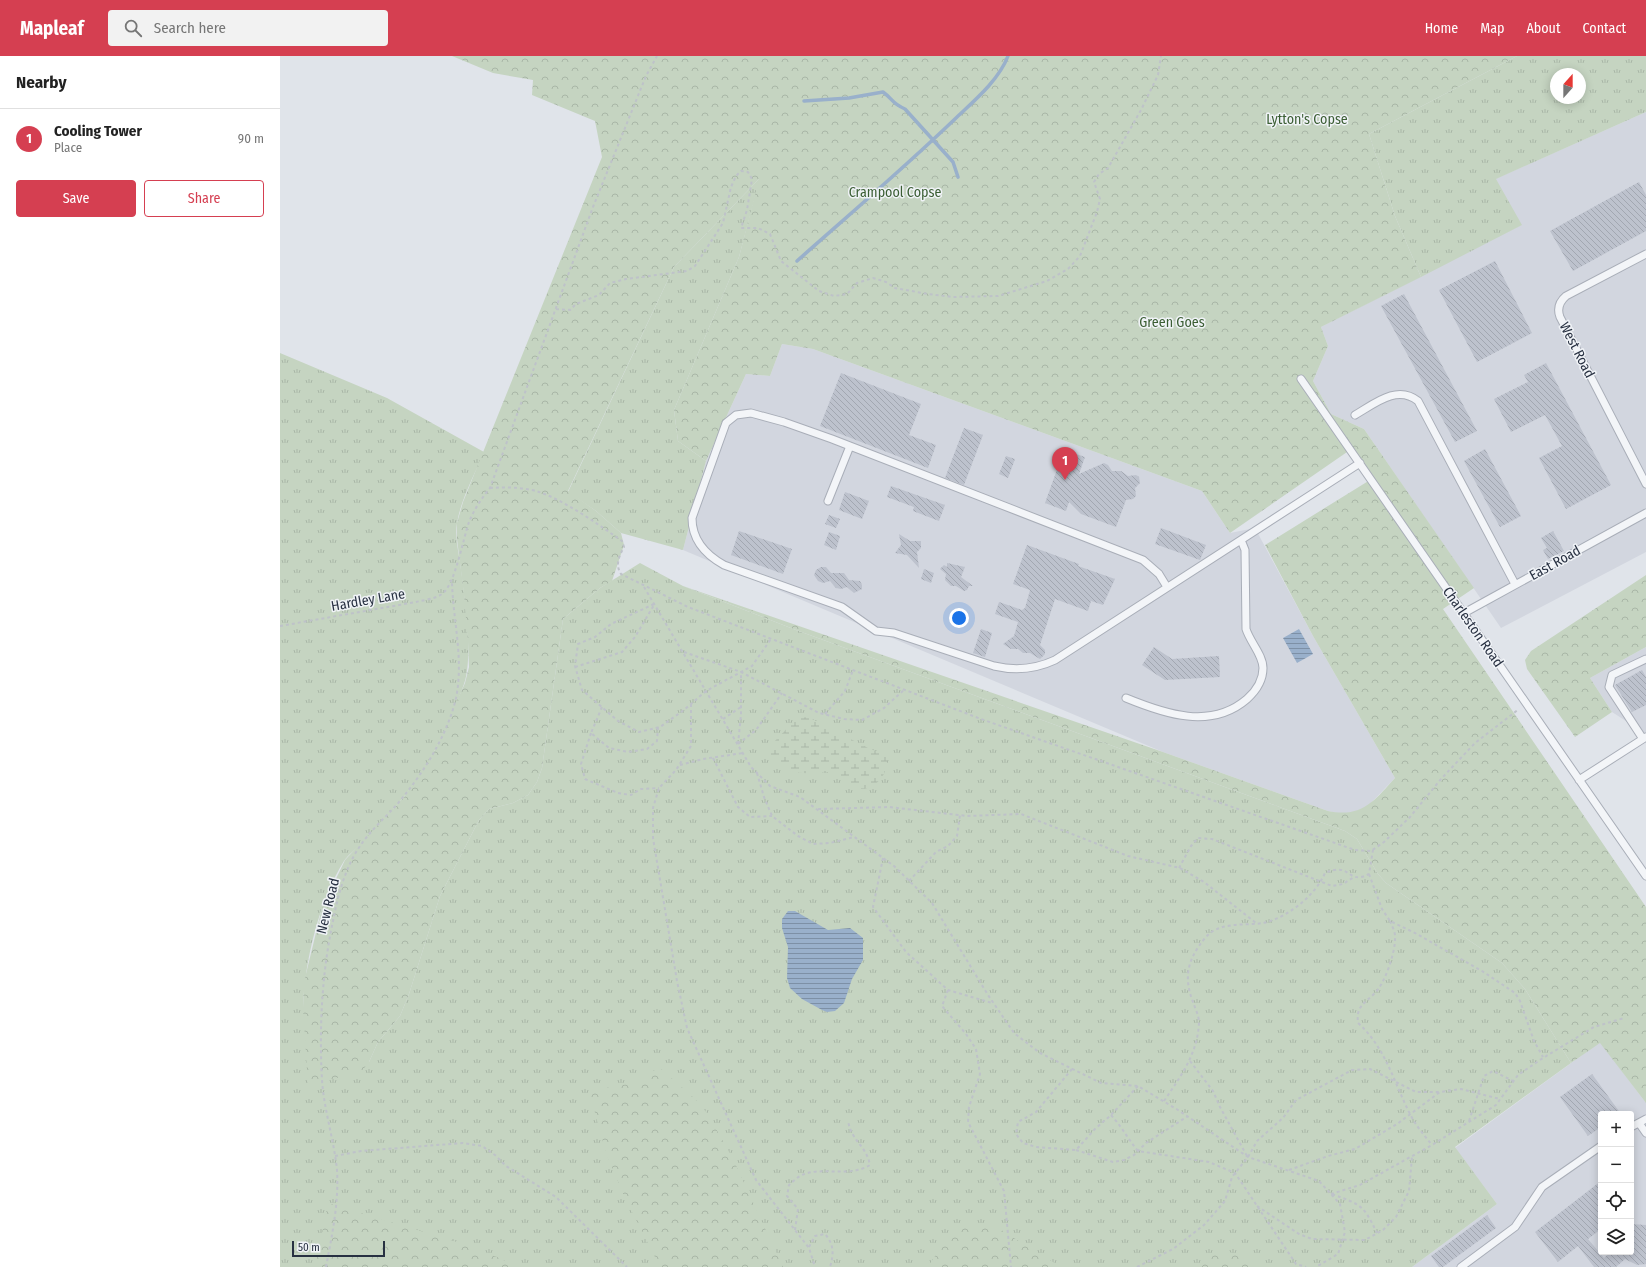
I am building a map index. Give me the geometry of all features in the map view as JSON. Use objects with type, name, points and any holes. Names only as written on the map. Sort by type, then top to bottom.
[{"type":"lane","name":"West Road","points":[[1646,254],[1566,296],[1560,303],[1559,308],[1560,317],[1646,484]]},
{"type":"lane","name":"Charleston Road","points":[[1301,379],[1646,876]]},
{"type":"lane","points":[[1356,415],[1392,395],[1403,394],[1418,400],[1515,584]]},
{"type":"lane","points":[[1168,587],[1159,574],[1143,560],[850,446],[760,415],[743,414],[730,418],[724,428],[692,518],[694,533],[700,546],[713,559],[724,565],[842,606],[876,631],[894,633],[994,666],[1009,669],[1032,668],[1055,660],[1360,464]]},
{"type":"lane","points":[[828,501],[850,446]]},
{"type":"lane","name":"East Road","points":[[1464,613],[1646,512]]},
{"type":"lane","points":[[1126,698],[1153,709],[1180,716],[1203,717],[1232,710],[1253,694],[1259,687],[1264,666],[1248,637],[1246,629],[1245,550],[1241,540]]},
{"type":"lane","points":[[1579,780],[1644,738],[1609,687],[1609,683],[1612,675],[1646,659]]},
{"type":"lane","points":[[1634,1125],[1646,1118]]},
{"type":"lane","points":[[1639,1122],[1646,1133]]},
{"type":"lane","points":[[1461,1267],[1515,1227],[1542,1187],[1600,1147]]},
{"type":"path","points":[[452,581],[469,522],[475,509],[490,488],[593,207],[646,76],[657,56]]},
{"type":"path","points":[[556,309],[570,310],[576,304],[599,295],[610,283],[626,279],[687,271],[696,266],[723,223],[731,186],[736,176],[741,171],[748,172],[752,179],[747,210],[741,228],[758,228],[770,234],[781,261],[819,291],[834,296],[847,294],[857,283],[873,278],[886,282],[895,288],[928,294],[953,297],[998,296],[1047,280],[1068,269],[1080,256],[1097,212],[1100,199],[1094,182],[1099,174],[1108,168],[1141,110],[1158,75],[1161,56]]},
{"type":"path","points":[[490,488],[522,488],[547,495],[608,532],[624,545],[618,562],[618,567],[621,574],[688,607],[981,719],[1355,850],[1373,850],[1384,842],[1406,822],[1441,779],[1475,743],[1527,704]]},
{"type":"path","name":"New Road","points":[[326,1267],[337,1202],[335,1156],[325,1108],[321,1057],[325,975],[333,921],[341,888],[356,852],[370,833],[404,797],[416,780],[435,750],[450,716],[456,698],[460,665],[452,581]]},
{"type":"path","name":"Hardley Lane","points":[[280,626],[435,597],[442,594],[452,581]]},
{"type":"path","points":[[644,586],[743,753],[757,773],[770,786],[800,797],[883,858],[932,903],[1014,1034],[1040,1053],[1101,1083],[1138,1086],[1188,1116],[1248,1157],[1319,1181],[1340,1204],[1345,1232],[1338,1254],[1316,1267]]},
{"type":"path","points":[[654,604],[611,624],[595,637],[578,644],[575,668],[582,690],[618,721],[639,732],[658,727],[691,704],[706,691],[752,666],[771,639]]},
{"type":"path","points":[[575,668],[622,652],[635,637],[654,604]]},
{"type":"path","points":[[683,652],[741,672],[825,714],[844,719],[862,720],[884,708],[904,690]]},
{"type":"path","points":[[825,714],[845,691],[853,670]]},
{"type":"path","points":[[738,744],[741,707],[741,672]]},
{"type":"path","points":[[738,744],[756,730],[782,693]]},
{"type":"path","points":[[691,704],[691,746],[679,765],[659,788],[653,808],[653,838],[677,981],[687,1028],[756,1180],[809,1248],[815,1267]]},
{"type":"path","points":[[602,707],[591,732],[581,764],[585,779],[618,793],[631,795],[641,790],[659,788]]},
{"type":"path","points":[[723,719],[741,707]]},
{"type":"path","points":[[591,732],[609,748],[628,752],[647,749],[652,745],[656,741],[658,727]]},
{"type":"path","points":[[679,765],[743,753]]},
{"type":"path","points":[[713,758],[738,807],[750,817],[772,816]]},
{"type":"path","points":[[757,773],[764,797],[772,816],[798,836],[813,844],[830,843],[854,837]]},
{"type":"path","points":[[817,809],[889,806],[960,815],[1021,814],[1128,856],[1179,868],[1204,882],[1256,923]]},
{"type":"path","points":[[909,881],[936,852],[948,846],[957,836],[960,815]]},
{"type":"path","points":[[1179,868],[1191,846],[1198,838],[1212,839],[1320,883],[1332,886],[1343,884],[1354,877]]},
{"type":"path","points":[[1373,850],[1369,874],[1382,909],[1390,921],[1396,938],[1388,969],[1376,993],[1364,1001],[1357,1013],[1358,1023],[1371,1034],[1397,1083],[1410,1114],[1419,1130],[1432,1145]]},
{"type":"path","points":[[883,858],[873,907],[906,952],[948,990],[994,1004]]},
{"type":"path","points":[[1164,1101],[1190,1061],[1195,1047],[1199,1020],[1187,982],[1188,967],[1206,937],[1218,928],[1277,919],[1304,900],[1320,883],[1325,873],[1334,869],[1342,868],[1354,877],[1361,878],[1369,874]]},
{"type":"path","points":[[1390,921],[1415,933],[1482,971],[1515,994],[1520,1002],[1534,1041],[1543,1058]]},
{"type":"path","points":[[948,990],[942,1006],[966,1034],[976,1049],[980,1074],[969,1106],[968,1122],[1004,1191],[1011,1267]]},
{"type":"path","points":[[1331,1194],[1360,1185],[1432,1145],[1496,1104],[1518,1075],[1543,1058],[1594,1027],[1624,1018]]},
{"type":"path","points":[[1190,1061],[1213,1091],[1220,1107],[1248,1157]]},
{"type":"path","points":[[1072,1068],[1036,1112],[1018,1122],[1016,1134],[1023,1143],[1036,1147],[1076,1150],[1113,1162],[1134,1156],[1158,1134],[1174,1127],[1188,1116]]},
{"type":"path","points":[[1137,1267],[1173,1248],[1204,1225],[1224,1201],[1232,1177],[1248,1157],[1257,1142],[1283,1118],[1296,1100],[1352,1070],[1370,1069],[1416,1092],[1440,1092],[1461,1089],[1500,1099]]},
{"type":"path","points":[[1469,1121],[1484,1076],[1493,1071],[1514,1081]]},
{"type":"path","points":[[1076,1150],[1138,1086]]},
{"type":"path","points":[[1288,1170],[1328,1156],[1355,1149],[1410,1114],[1440,1092]]},
{"type":"path","points":[[1111,1115],[1126,1132],[1128,1138],[1138,1151],[1202,1161],[1235,1173],[1296,1264],[1306,1267]]},
{"type":"path","points":[[795,1230],[798,1208],[787,1196],[789,1185],[802,1175],[822,1172],[845,1172],[864,1169],[870,1165],[868,1154],[850,1133],[848,1121]]},
{"type":"path","points":[[335,1156],[361,1151],[463,1142],[482,1146],[495,1154],[506,1166],[556,1197],[627,1267]]},
{"type":"path","points":[[1256,1205],[1299,1234],[1312,1239],[1365,1240],[1378,1233],[1396,1217],[1409,1191],[1412,1156]]},
{"type":"path","points":[[1331,1194],[1360,1205],[1369,1216],[1378,1233]]},
{"type":"path","points":[[809,1248],[814,1236],[825,1234],[831,1241],[833,1256],[830,1267]]},
{"type":"shaded area","points":[[1646,112],[1646,552],[1501,628],[1364,429],[1331,414],[1313,381],[1328,346],[1321,327],[1521,225],[1495,179]]},
{"type":"shaded area","points":[[782,344],[813,349],[1202,491],[1230,533],[1255,528],[1313,636],[1395,778],[1366,808],[1341,814],[1328,811],[1163,752],[683,550],[706,461],[746,374],[770,376]]},
{"type":"shaded area","points":[[1646,647],[1646,734],[1612,712],[1590,678]]},
{"type":"shaded area","points":[[1600,1042],[1646,1103],[1646,1267],[1412,1267],[1497,1204],[1455,1148]]},
{"type":"green space","points":[[452,56],[1517,56],[1369,134],[1395,216],[1421,277],[1321,327],[1328,346],[1313,381],[1331,414],[1364,429],[1474,588],[1443,609],[1646,907],[1646,1103],[1600,1043],[1571,1063],[1525,989],[1502,963],[1386,883],[1378,874],[1357,839],[1345,831],[796,630],[683,586],[1163,752],[1328,811],[1340,813],[1359,810],[1374,800],[1395,778],[1313,636],[1265,545],[1370,480],[1350,450],[1230,533],[1202,491],[813,349],[782,344],[770,376],[746,374],[706,461],[678,441],[674,410],[739,257],[759,179],[674,267],[568,491],[596,511],[621,533],[624,545],[612,581],[600,588],[563,619],[542,768],[537,782],[528,795],[513,803],[489,809],[479,820],[440,896],[409,994],[400,1016],[378,1042],[369,1062],[362,1071],[308,1086],[303,1007],[304,982],[322,908],[345,860],[404,797],[416,780],[435,750],[465,683],[469,667],[468,642],[457,539],[457,523],[463,502],[602,157],[595,121],[532,95],[533,80],[493,73]]},
{"type":"green space","points":[[1517,56],[1646,56],[1646,112],[1496,179],[1522,225],[1421,277],[1395,216],[1369,134]]},
{"type":"green space","points":[[760,178],[739,257],[674,410],[678,441],[706,461],[683,550],[621,533],[596,511],[568,492],[674,267]]},
{"type":"green space","points":[[280,353],[387,398],[484,452],[465,496],[456,528],[466,607],[468,641],[467,672],[464,684],[453,713],[438,744],[412,787],[344,861],[327,894],[310,951],[304,989],[303,1007],[369,1062],[378,1042],[400,1016],[409,994],[440,896],[479,820],[489,809],[513,803],[528,795],[537,782],[542,768],[563,619],[600,588],[640,563],[683,586],[796,630],[1345,831],[1357,839],[1378,874],[1386,883],[1502,963],[1525,989],[1571,1063],[1455,1147],[1497,1204],[1412,1267],[280,1267]]},
{"type":"green space","points":[[1646,575],[1646,647],[1590,678],[1612,712],[1575,737],[1527,669],[1525,660],[1531,651]]},
{"type":"green space","points":[[808,717],[868,748],[886,755],[887,766],[878,782],[868,788],[862,789],[850,785],[832,772],[806,773],[790,771],[782,768],[775,762],[769,755],[772,744],[797,718]]},
{"type":"green space","points":[[659,1067],[694,1098],[707,1113],[733,1159],[783,1267],[660,1267],[625,1198],[606,1153],[589,1091],[638,1082]]},
{"type":"green space","points":[[328,1203],[467,1245],[502,1259],[513,1267],[313,1267]]},
{"type":"green space","points":[[974,1223],[998,1228],[1061,1267],[928,1267],[937,1253],[954,1233]]},
{"type":"green space","points":[[1229,1252],[1250,1260],[1257,1267],[1201,1267],[1214,1254]]},
{"type":"water","points":[[1299,629],[1313,654],[1297,663],[1283,638]]},
{"type":"water","points":[[788,911],[795,911],[828,930],[850,928],[863,938],[863,960],[852,979],[844,1003],[835,1011],[827,1012],[822,1010],[802,999],[790,988],[787,978],[788,947],[782,928],[782,919]]},
{"type":"building","points":[[1639,182],[1646,195],[1646,231],[1573,271],[1550,231]]},
{"type":"building","points":[[1495,261],[1532,333],[1477,362],[1439,290]]},
{"type":"building","points":[[1404,294],[1477,431],[1455,442],[1381,306]]},
{"type":"building","points":[[1546,363],[1611,485],[1566,509],[1539,458],[1562,446],[1545,415],[1511,432],[1494,399],[1528,382],[1524,375]]},
{"type":"building","points":[[841,373],[921,404],[909,435],[936,445],[928,468],[820,426]]},
{"type":"building","points":[[964,428],[983,435],[964,485],[945,478]]},
{"type":"building","points":[[1485,449],[1521,516],[1500,527],[1464,461]]},
{"type":"building","points":[[1064,450],[1085,457],[1079,474],[1104,463],[1108,465],[1112,471],[1121,471],[1128,476],[1136,475],[1139,477],[1140,483],[1135,488],[1136,496],[1133,499],[1126,500],[1116,527],[1081,514],[1069,502],[1066,511],[1045,503]]},
{"type":"building","points":[[1006,456],[1015,459],[1008,478],[999,474]]},
{"type":"building","points":[[891,486],[945,505],[939,521],[913,511],[914,507],[887,497]]},
{"type":"building","points":[[845,492],[869,501],[862,519],[839,510]]},
{"type":"building","points":[[829,515],[840,519],[836,528],[825,524]]},
{"type":"building","points":[[1161,528],[1206,545],[1200,560],[1155,544]]},
{"type":"building","points":[[739,531],[792,549],[783,574],[731,555]]},
{"type":"building","points":[[1553,531],[1564,551],[1548,559],[1543,550],[1547,548],[1541,538]]},
{"type":"building","points":[[829,532],[840,536],[836,550],[824,545]]},
{"type":"building","points":[[899,534],[910,541],[921,541],[921,548],[917,552],[919,568],[907,555],[895,553],[901,545]]},
{"type":"building","points":[[1027,545],[1079,564],[1078,566],[1115,579],[1103,605],[1091,601],[1088,611],[1055,599],[1040,645],[1045,650],[1045,654],[1040,659],[1030,653],[1023,653],[1018,649],[1011,649],[1003,644],[1014,636],[1018,622],[995,614],[999,602],[1022,610],[1025,608],[1030,590],[1013,584]]},
{"type":"building","points":[[947,563],[965,567],[961,577],[973,586],[969,586],[967,590],[964,591],[956,586],[951,586],[945,580],[946,574],[940,569],[944,565],[947,567]]},
{"type":"building","points":[[821,567],[826,567],[831,573],[844,573],[849,580],[860,581],[862,589],[854,593],[847,587],[841,589],[836,588],[830,581],[823,583],[818,581],[814,575],[816,570]]},
{"type":"building","points":[[924,569],[934,573],[931,583],[921,579]]},
{"type":"building","points":[[981,629],[992,633],[985,657],[973,653]]},
{"type":"building","points":[[1154,647],[1172,659],[1219,656],[1220,677],[1165,680],[1142,665]]},
{"type":"building","points":[[1642,670],[1646,677],[1646,705],[1632,712],[1615,685]]},
{"type":"building","points":[[1592,1074],[1619,1111],[1598,1111],[1598,1129],[1588,1136],[1560,1097]]},
{"type":"building","points":[[1598,1183],[1598,1231],[1588,1239],[1598,1251],[1598,1255],[1601,1255],[1604,1258],[1608,1255],[1634,1255],[1634,1224],[1646,1225],[1646,1264],[1637,1265],[1625,1259],[1616,1267],[1594,1267],[1578,1246],[1558,1262],[1535,1232]]},
{"type":"building","points":[[1487,1215],[1496,1228],[1443,1267],[1439,1267],[1431,1256]]},
{"type":"waterway","points":[[797,261],[897,173],[978,97],[999,73],[1008,56]]},
{"type":"waterway","points":[[804,101],[849,98],[883,92],[900,107],[905,109],[953,162],[958,177]]},
{"type":"place","name":"Cooling Tower","points":[[1065,480]]},
{"type":"park label","name":"Lytton's Copse","points":[[1307,119]]},
{"type":"park label","name":"Crampool Copse","points":[[895,192]]},
{"type":"park label","name":"Green Goes","points":[[1172,322]]}]
